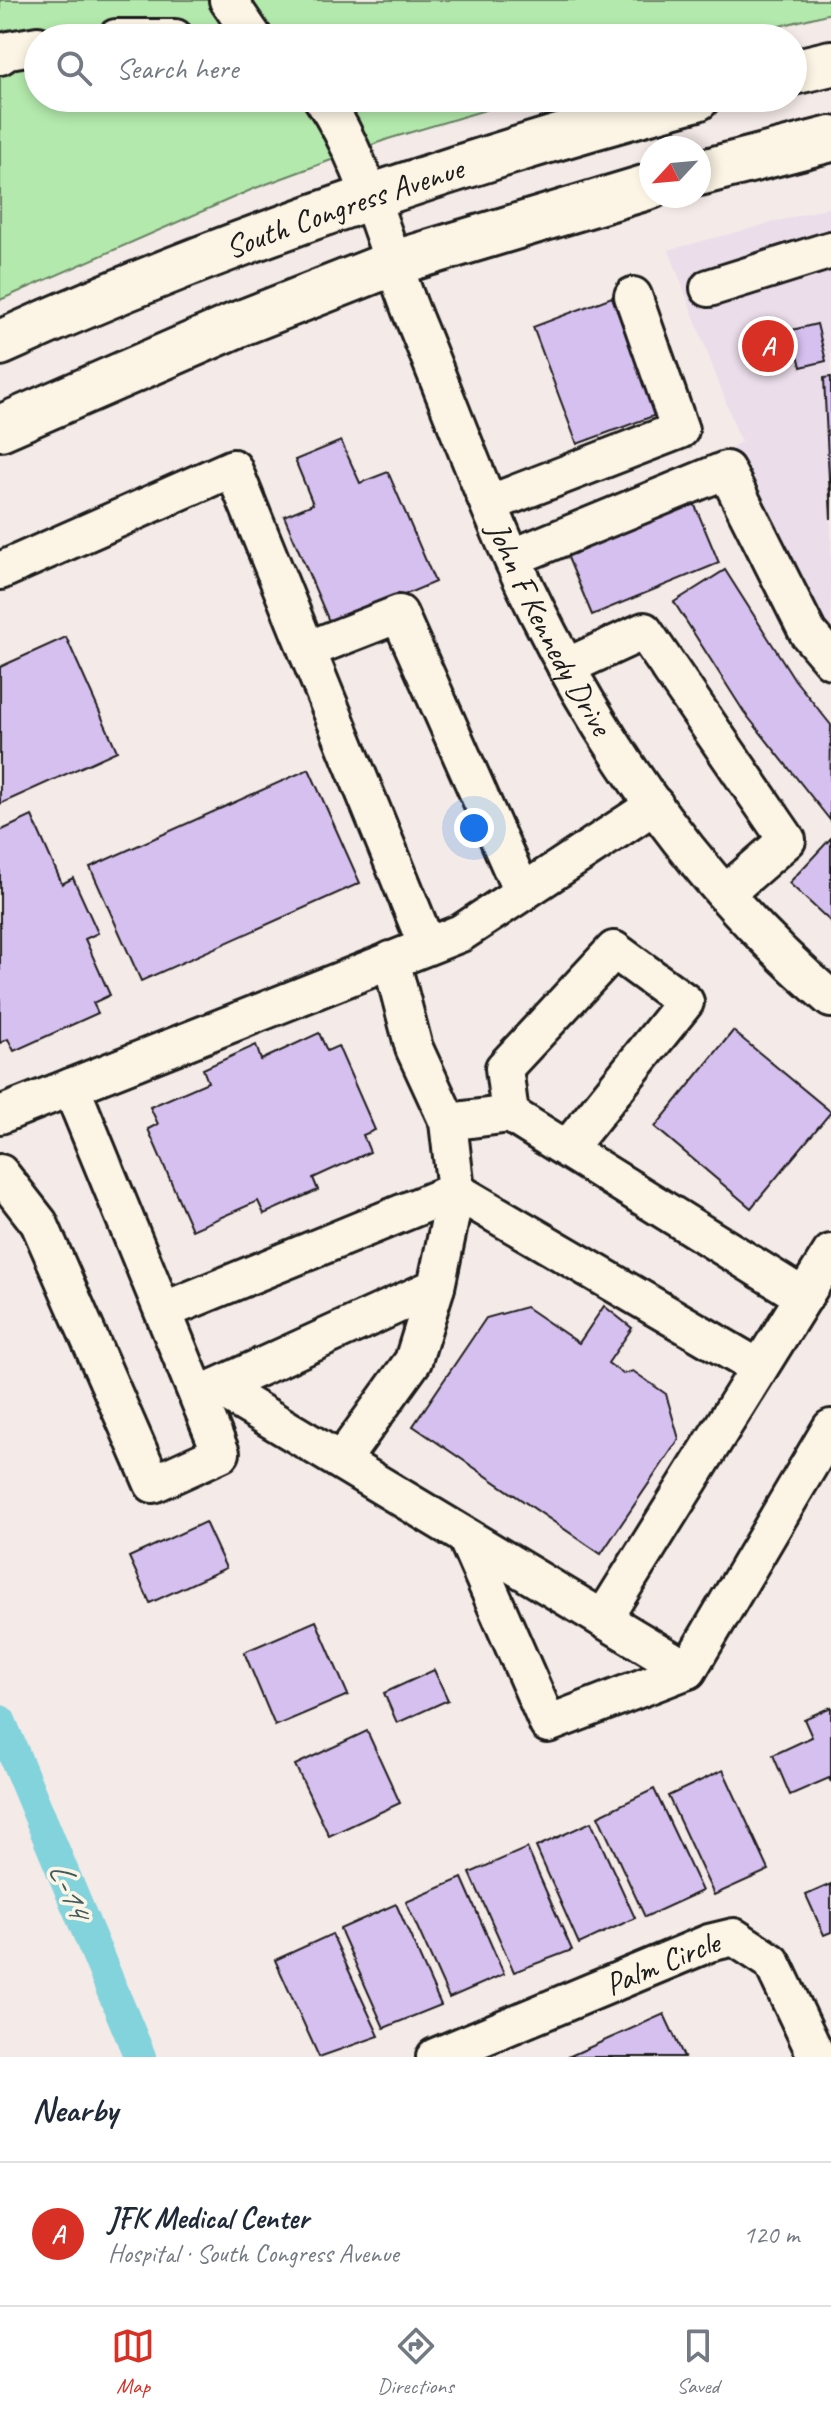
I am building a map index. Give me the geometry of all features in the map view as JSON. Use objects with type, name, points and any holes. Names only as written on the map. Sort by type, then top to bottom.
[{"type":"main road","points":[[807,69],[831,63]]},
{"type":"main road","name":"South Congress Avenue","points":[[0,343],[216,251],[369,196],[455,167],[648,112]]},
{"type":"main road","points":[[711,170],[831,139]]},
{"type":"main road","points":[[0,428],[241,323],[391,264],[639,190]]},
{"type":"street","points":[[228,0],[244,24]]},
{"type":"street","points":[[0,56],[9,50],[24,47]]},
{"type":"street","name":"John F Kennedy Drive","points":[[332,112],[341,125],[391,264],[491,503],[566,667],[622,761],[726,893],[824,979]]},
{"type":"street","points":[[709,288],[831,250]]},
{"type":"street","points":[[491,503],[680,430],[633,296]]},
{"type":"street","points":[[0,571],[233,468],[427,946]]},
{"type":"street","points":[[514,557],[726,470],[808,633],[831,660]]},
{"type":"street","points":[[307,650],[399,614],[522,892]]},
{"type":"street","points":[[566,667],[644,631],[787,840],[726,893]]},
{"type":"street","points":[[0,1115],[461,933],[655,805]]},
{"type":"street","points":[[510,1114],[504,1068],[614,950],[685,1002],[567,1149]]},
{"type":"street","points":[[341,1461],[413,1361],[436,1287],[456,1191],[448,1122],[414,1048],[391,960]]},
{"type":"street","points":[[0,1173],[39,1223],[153,1484],[221,1453],[207,1391],[163,1311],[71,1087]]},
{"type":"street","points":[[448,1122],[510,1114],[804,1297]]},
{"type":"street","points":[[163,1311],[456,1191]]},
{"type":"street","points":[[456,1191],[759,1368]]},
{"type":"street","points":[[603,1619],[831,1253]]},
{"type":"street","points":[[207,1391],[436,1287]]},
{"type":"street","points":[[207,1391],[341,1461],[688,1670]]},
{"type":"street","points":[[466,1537],[548,1724],[688,1670],[831,1428]]},
{"type":"street","name":"Palm Circle","points":[[435,2057],[503,2044],[709,1943],[734,1937],[772,1962],[817,2057]]},
{"type":"shaded area","points":[[831,207],[831,633],[803,591],[732,447],[741,442],[669,250]]},
{"type":"green space","points":[[0,0],[831,0],[831,13],[788,24],[24,24],[24,112],[479,112],[388,139],[253,189],[0,300]]},
{"type":"building","points":[[612,297],[656,415],[577,444],[533,327]]},
{"type":"building","points":[[817,324],[826,361],[801,367],[792,330]]},
{"type":"building","points":[[831,377],[831,519],[824,378]]},
{"type":"building","points":[[341,441],[360,483],[388,472],[435,582],[331,626],[284,516],[313,504],[295,460]]},
{"type":"building","points":[[691,496],[719,563],[592,615],[564,548]]},
{"type":"building","points":[[725,570],[795,680],[831,725],[830,820],[744,712],[674,602]]},
{"type":"building","points":[[66,637],[117,751],[0,804],[0,667]]},
{"type":"building","points":[[309,769],[360,883],[141,981],[90,867]]},
{"type":"building","points":[[32,816],[62,884],[73,878],[98,933],[85,939],[110,995],[93,1003],[98,1013],[14,1051],[8,1039],[0,1043],[0,831]]},
{"type":"building","points":[[831,838],[831,922],[789,883]]},
{"type":"building","points":[[733,1031],[831,1112],[751,1208],[655,1127]]},
{"type":"building","points":[[319,1033],[327,1051],[338,1046],[375,1130],[363,1135],[370,1152],[313,1178],[318,1190],[264,1214],[258,1201],[192,1230],[148,1129],[158,1124],[150,1107],[208,1082],[203,1069],[256,1045],[261,1060]]},
{"type":"building","points":[[604,1306],[632,1328],[608,1363],[623,1374],[633,1371],[666,1394],[679,1439],[601,1554],[413,1426],[486,1318],[526,1307],[579,1343]]},
{"type":"building","points":[[205,1522],[226,1568],[150,1603],[129,1557]]},
{"type":"building","points":[[316,1621],[348,1695],[275,1726],[244,1652]]},
{"type":"building","points":[[434,1670],[448,1700],[397,1723],[384,1693]]},
{"type":"building","points":[[831,1707],[831,1782],[829,1778],[790,1795],[773,1755],[812,1737],[804,1719]]},
{"type":"building","points":[[367,1731],[400,1803],[329,1836],[295,1765]]},
{"type":"building","points":[[723,1770],[769,1870],[714,1895],[668,1796]]},
{"type":"building","points":[[654,1789],[702,1891],[645,1917],[598,1816]]},
{"type":"building","points":[[591,1822],[635,1918],[579,1944],[536,1847]]},
{"type":"building","points":[[527,1848],[572,1950],[514,1972],[470,1873]]},
{"type":"building","points":[[462,1878],[504,1974],[449,1998],[406,1902]]},
{"type":"building","points":[[831,1884],[831,1932],[824,1935],[806,1895]]},
{"type":"building","points":[[396,1904],[441,2005],[384,2028],[340,1929]]},
{"type":"building","points":[[332,1934],[379,2036],[319,2057],[275,1960]]},
{"type":"building","points":[[664,2014],[684,2057],[568,2057]]},
{"type":"waterway","name":"L-14","points":[[0,1721],[140,2057]]},
{"type":"place","name":"JFK Medical Center","points":[[768,346]]}]
